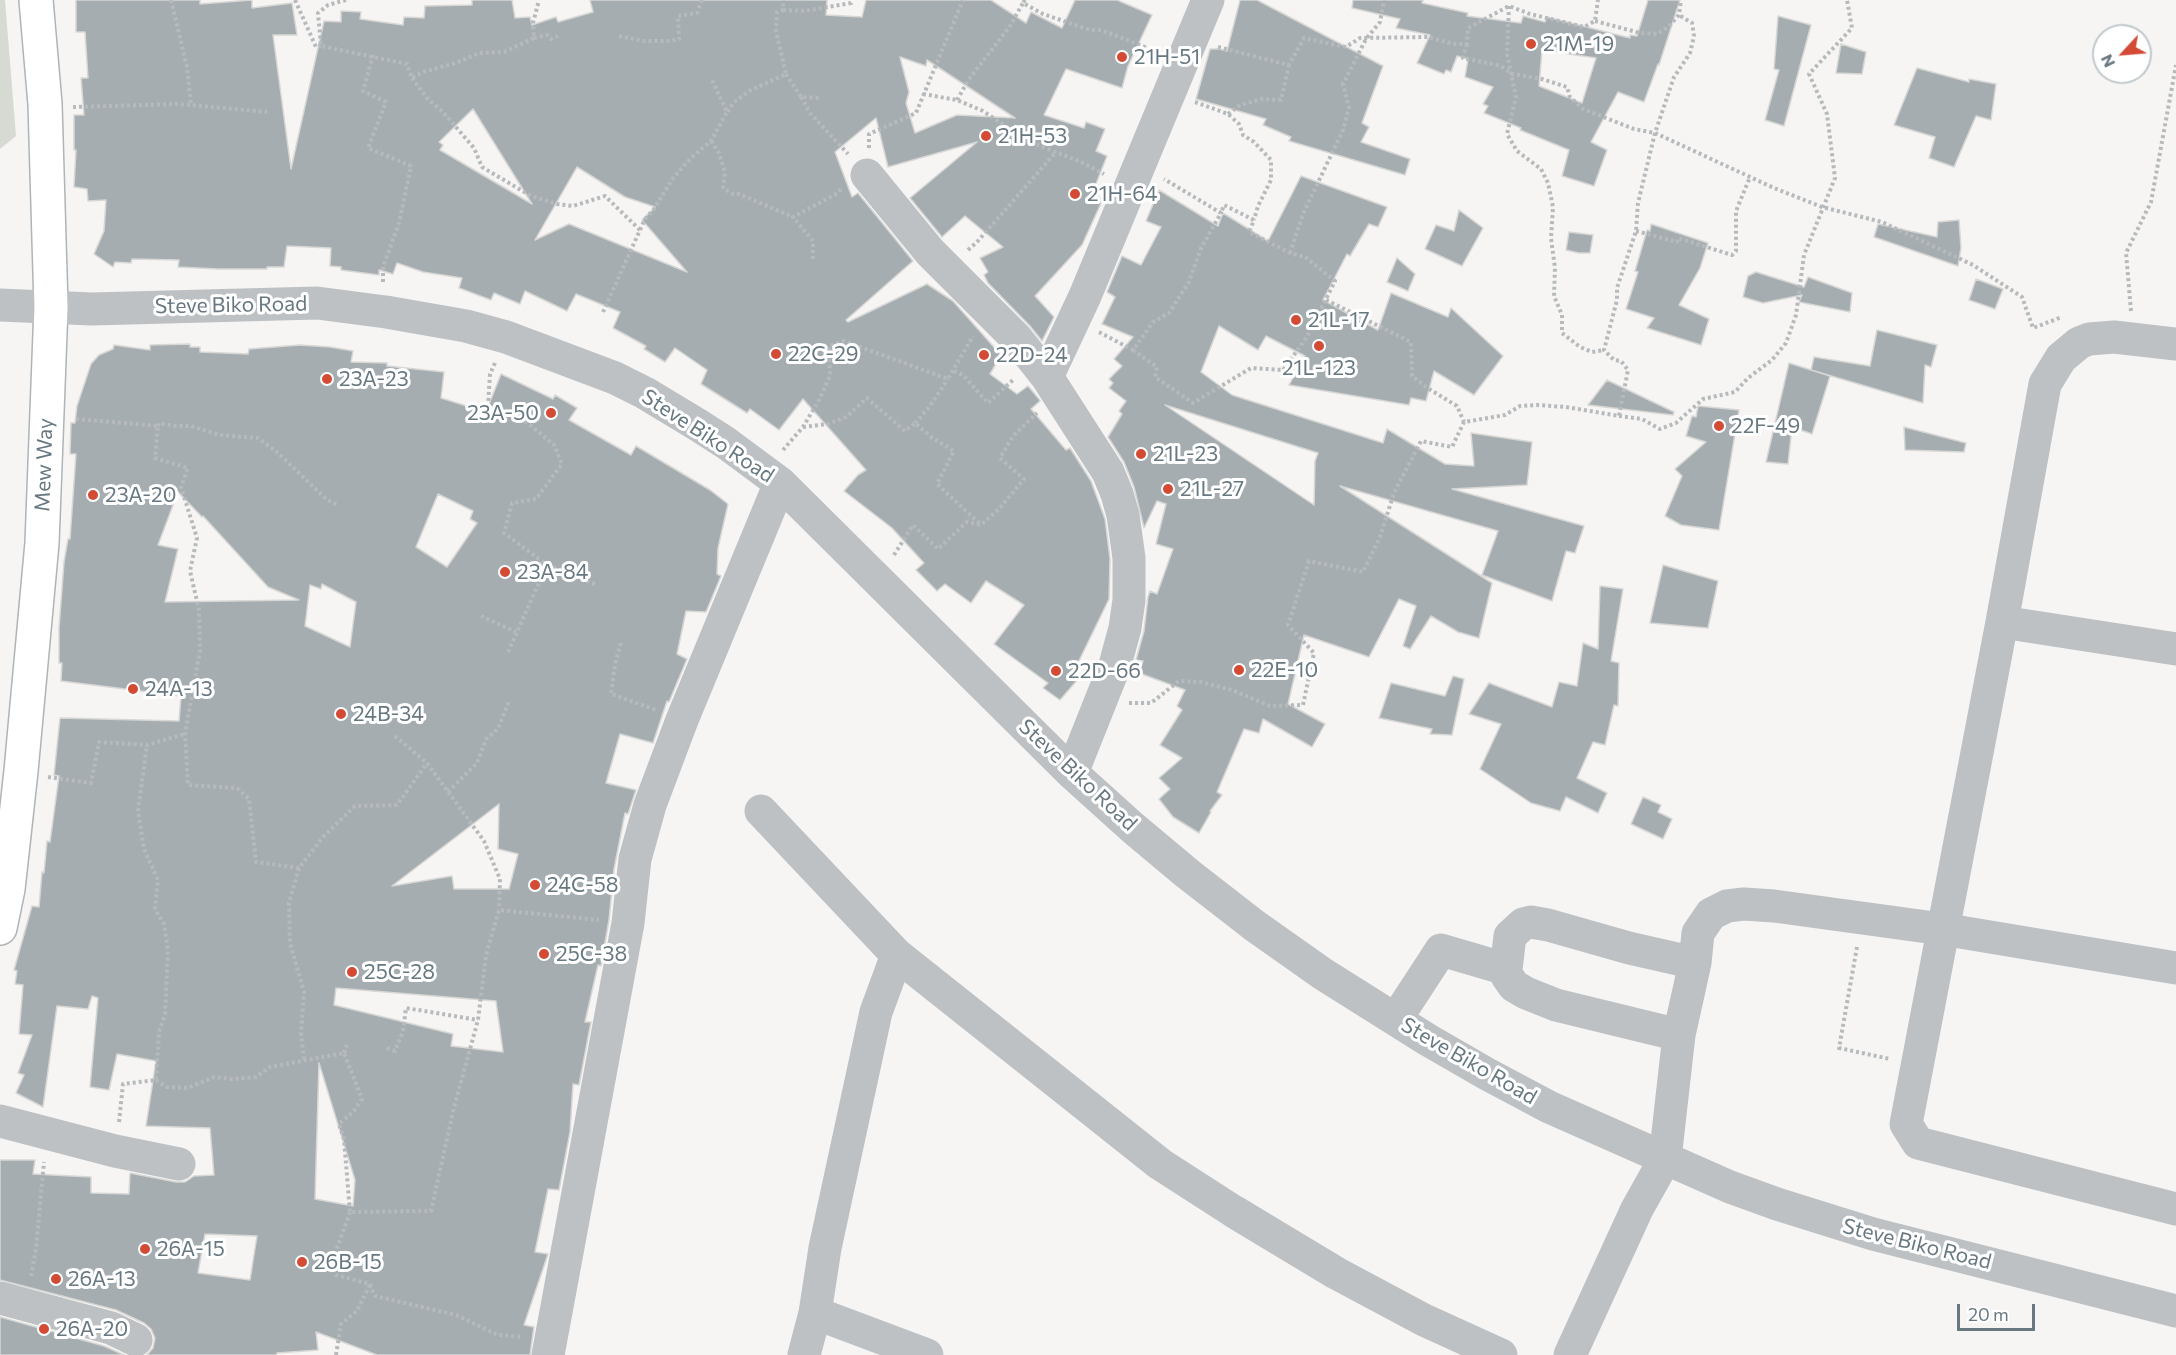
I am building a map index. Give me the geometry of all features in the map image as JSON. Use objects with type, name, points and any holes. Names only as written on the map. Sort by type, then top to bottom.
[{"type":"main road","name":"Mew Way","points":[[0,928],[8,889],[20,783],[42,543],[51,307],[45,104],[36,0]]},
{"type":"street","points":[[1048,379],[1208,0]]},
{"type":"street","points":[[867,175],[930,252],[1017,339],[1048,379],[1108,472],[1117,494],[1126,537],[1130,600],[1115,664],[1072,773]]},
{"type":"street","name":"Steve Biko Road","points":[[0,305],[92,309],[316,303],[466,326],[506,337],[615,378],[645,393],[726,443],[772,477],[1072,773],[1133,828],[1228,906],[1323,974],[1487,1074],[1549,1107],[1665,1159],[1730,1187],[1814,1217],[2176,1311]]},
{"type":"street","points":[[2176,344],[2114,337],[2090,339],[2079,343],[2061,358],[2045,384],[1906,1124],[1918,1143],[2176,1209]]},
{"type":"street","points":[[549,1347],[628,923],[635,859],[650,805],[772,477]]},
{"type":"street","points":[[2002,622],[2176,649]]},
{"type":"street","points":[[761,811],[897,955],[1169,1170],[1336,1273],[1424,1320],[1501,1355]]},
{"type":"street","points":[[1570,1355],[1637,1209],[1665,1159],[1679,1035],[1695,963],[1698,933],[1712,914],[1727,906],[1744,904],[1774,906],[1942,929],[2176,968]]},
{"type":"street","points":[[1679,1035],[1556,1005],[1514,986],[1507,976],[1506,969],[1510,936],[1522,924],[1531,922],[1695,963]]},
{"type":"street","points":[[1396,1019],[1441,950],[1506,969]]},
{"type":"street","points":[[804,1355],[815,1313],[825,1248],[876,1012],[897,955]]},
{"type":"street","points":[[0,1122],[115,1151],[179,1164]]},
{"type":"street","points":[[13,1301],[111,1328],[136,1340]]},
{"type":"street","points":[[815,1313],[927,1355]]},
{"type":"path","points":[[171,0],[187,67],[191,105]]},
{"type":"path","points":[[295,0],[316,47],[373,55],[407,64],[412,78],[427,98],[443,112],[474,148],[482,167],[531,196],[557,204],[573,206],[605,196],[640,230]]},
{"type":"path","points":[[321,46],[318,13],[328,5],[345,0]]},
{"type":"path","points":[[534,38],[533,22],[538,0]]},
{"type":"path","points":[[619,36],[644,41],[679,39],[678,16],[698,13],[702,0]]},
{"type":"path","points":[[783,0],[783,10]]},
{"type":"path","points":[[852,0],[851,3],[804,11],[777,12],[776,31],[786,74],[810,113],[867,175]]},
{"type":"path","points":[[793,217],[838,193],[850,178],[867,175],[874,166],[868,143],[869,134],[916,113],[963,0]]},
{"type":"path","points":[[1290,253],[1303,214],[1343,130],[1349,107],[1343,84],[1366,39],[1380,22],[1384,0]]},
{"type":"path","points":[[1595,21],[1598,0]]},
{"type":"path","points":[[1681,0],[1679,15],[1668,27],[1657,34],[1640,33],[1595,21],[1584,27],[1530,14],[1509,6],[1468,28],[1463,58],[1501,66],[1512,74],[1542,79],[1567,87],[1570,97],[1583,109],[1634,129],[1654,133],[1822,207],[1882,222],[1973,265],[2022,297],[2033,328],[2066,315]]},
{"type":"path","points":[[1464,422],[1505,415],[1520,406],[1537,405],[1642,419],[1660,429],[1676,423],[1702,399],[1735,392],[1748,378],[1772,360],[1786,343],[1796,315],[1804,255],[1835,178],[1827,114],[1809,74],[1852,28],[1847,0]]},
{"type":"path","points":[[957,100],[969,79],[1010,26],[1024,2],[1067,24],[1090,30],[1101,30],[1145,47],[1180,67],[1239,124],[1243,135],[1254,142],[1271,160],[1271,180],[1258,206],[1249,232],[1290,253],[1305,257],[1335,281],[1307,337],[1283,370],[1251,368],[1193,403],[1155,377],[1157,367],[1133,350],[1074,319]]},
{"type":"path","points":[[1509,6],[1507,54],[1516,97],[1507,135],[1517,151],[1541,169],[1548,183],[1553,207],[1551,238],[1555,268],[1554,296],[1562,315],[1562,333],[1580,348],[1592,352],[1604,350]]},
{"type":"path","points":[[1604,350],[1617,300],[1617,288],[1636,231],[1638,202],[1654,133],[1674,77],[1690,52],[1694,36],[1692,24],[1679,15]]},
{"type":"path","points":[[412,78],[479,53],[504,52],[534,38],[547,35],[551,39],[558,36]]},
{"type":"path","points":[[1228,114],[1240,105],[1262,99],[1281,100],[1289,64],[1304,38],[1346,47],[1360,38],[1428,37],[1453,44],[1467,44]]},
{"type":"path","points":[[373,55],[363,91],[386,102],[368,148],[411,166],[399,223],[383,267],[386,312]]},
{"type":"path","points":[[1180,67],[1289,64]]},
{"type":"path","points":[[2114,337],[2133,331],[2126,253],[2151,202],[2176,65]]},
{"type":"path","points":[[603,312],[645,219],[674,178],[691,158],[711,141],[733,103],[749,91],[786,74]]},
{"type":"path","points":[[712,80],[727,112]]},
{"type":"path","points":[[923,94],[957,100],[983,111],[1028,141],[1081,162],[1134,176],[1221,213]]},
{"type":"path","points":[[801,97],[820,98]]},
{"type":"path","points":[[45,104],[76,108],[191,105],[267,112]]},
{"type":"path","points":[[711,141],[719,153],[724,173],[723,188],[793,217],[813,241],[813,259]]},
{"type":"path","points":[[946,268],[977,242],[1056,152]]},
{"type":"path","points":[[1636,231],[1677,242],[1678,237],[1732,255],[1736,251],[1736,211],[1750,177]]},
{"type":"path","points":[[1133,350],[1153,322],[1169,313],[1189,282],[1201,248],[1224,205],[1254,220]]},
{"type":"path","points":[[1098,707],[1151,703],[1179,681],[1201,682],[1232,690],[1270,706],[1303,705],[1314,653],[1288,625],[1309,561],[1363,572],[1380,537],[1394,493],[1420,441],[1452,447],[1464,422],[1457,406],[1413,376],[1411,342],[1326,300]]},
{"type":"path","points":[[803,427],[828,424],[846,417],[867,398],[905,431],[930,406],[991,312]]},
{"type":"path","points":[[506,337],[490,374],[488,406],[528,423],[554,445],[562,464],[536,499],[512,503],[504,533],[547,565],[597,585]]},
{"type":"path","points":[[772,477],[803,427],[830,376],[829,346],[844,341],[948,380]]},
{"type":"path","points":[[1604,350],[1614,360],[1621,361],[1628,370],[1619,416]]},
{"type":"path","points":[[954,371],[963,375],[988,403],[1014,379],[1048,379],[1000,458],[1024,479],[999,509],[981,525]]},
{"type":"path","points":[[75,419],[158,426],[159,423],[190,426],[219,435],[258,438],[277,452],[326,499],[337,505]]},
{"type":"path","points":[[915,423],[954,452],[937,484],[981,525]]},
{"type":"path","points":[[158,426],[155,458],[189,468],[181,487],[197,538],[190,571],[199,610],[200,651],[185,734],[188,786],[237,788],[249,799],[256,862],[299,868]]},
{"type":"path","points":[[877,580],[913,525],[938,549],[967,522],[981,525]]},
{"type":"path","points":[[508,652],[547,565]]},
{"type":"path","points":[[481,616],[516,632]]},
{"type":"path","points":[[621,643],[615,664],[611,694],[682,720]]},
{"type":"path","points":[[448,792],[477,763],[486,739],[498,729],[509,701]]},
{"type":"path","points":[[43,776],[91,783],[99,742],[147,746],[185,734]]},
{"type":"path","points":[[350,1212],[431,1211],[454,1107],[478,1020],[486,955],[499,910],[500,879],[484,841],[427,764],[395,736]]},
{"type":"path","points":[[147,746],[138,811],[144,849],[158,880],[154,909],[164,924],[168,950],[165,1014],[159,1032],[156,1080]]},
{"type":"path","points":[[304,1060],[301,1033],[304,992],[290,943],[290,903],[299,868],[323,837],[355,806],[397,805],[427,764]]},
{"type":"path","points":[[499,910],[628,923]]},
{"type":"path","points":[[1862,918],[1839,1048],[1917,1065]]},
{"type":"path","points":[[387,1048],[395,1052],[403,1031],[406,1008],[478,1020]]},
{"type":"path","points":[[347,1045],[344,1053],[362,1099],[353,1112],[339,1124],[344,1139],[350,1212],[332,1262],[336,1275],[370,1284]]},
{"type":"path","points":[[115,1151],[123,1084],[156,1080],[166,1087],[188,1088],[214,1077],[233,1079],[256,1077],[270,1067],[344,1053]]},
{"type":"path","points":[[13,1301],[36,1250],[46,1133]]},
{"type":"path","points":[[370,1284],[375,1296],[456,1315],[498,1335],[549,1347]]},
{"type":"path","points":[[336,1355],[341,1324],[357,1311],[370,1284]]},
{"type":"shaded area","points":[[0,0],[5,0],[16,136],[0,149]]},
{"type":"building","points":[[76,0],[200,0],[200,4],[252,0],[252,8],[292,3],[297,35],[273,35],[291,169],[324,21],[341,22],[341,11],[361,12],[360,19],[403,25],[404,17],[424,18],[425,6],[472,5],[472,0],[512,0],[515,18],[530,17],[532,25],[556,17],[558,22],[593,12],[590,0],[827,0],[826,15],[862,17],[866,0],[991,0],[1026,23],[1031,12],[1062,28],[1075,0],[1117,0],[1152,15],[1128,66],[1122,88],[1066,69],[1044,115],[1084,128],[1086,122],[1105,129],[1096,151],[1107,156],[1092,194],[1103,199],[1082,245],[1035,296],[1054,317],[1042,341],[988,283],[984,275],[988,272],[980,258],[1003,247],[965,216],[942,237],[910,198],[977,142],[888,167],[876,118],[835,152],[852,197],[858,193],[913,261],[846,320],[848,322],[927,284],[953,301],[1001,355],[990,374],[1017,394],[1028,386],[1040,401],[1031,409],[1066,450],[1070,448],[1091,481],[1105,519],[1110,559],[1109,599],[1075,669],[1079,678],[1060,700],[1043,688],[1048,683],[994,644],[1024,605],[986,581],[971,603],[945,584],[937,591],[916,570],[924,563],[892,528],[844,491],[858,475],[866,470],[803,399],[779,430],[750,409],[747,413],[701,384],[707,370],[675,348],[665,362],[644,349],[646,346],[613,328],[620,312],[576,294],[567,311],[525,291],[520,304],[494,293],[491,300],[459,288],[462,278],[423,272],[397,263],[393,274],[379,270],[379,275],[341,270],[341,267],[330,266],[331,248],[287,246],[284,267],[267,267],[267,269],[178,267],[179,260],[132,259],[131,263],[115,262],[113,267],[94,254],[104,231],[106,200],[88,201],[87,189],[74,187],[76,150],[74,150],[74,115],[84,115],[81,78],[88,78],[85,32],[76,32]],"holes":[[[900,57],[926,66],[927,60],[1015,118],[957,115],[915,133],[906,103],[909,92]],[[473,109],[532,204],[440,150],[443,145],[439,142]],[[577,167],[625,197],[655,207],[642,220],[687,272],[569,224],[535,240]]]},
{"type":"building","points":[[1240,0],[1257,0],[1383,66],[1362,123],[1369,127],[1361,142],[1410,159],[1405,175],[1289,141],[1291,137],[1263,125],[1266,119],[1196,99],[1210,49],[1227,51]]},
{"type":"building","points":[[1353,0],[1423,0],[1422,3],[1468,13],[1467,16],[1521,23],[1523,16],[1545,22],[1547,17],[1630,38],[1630,35],[1637,36],[1648,0],[1680,0],[1659,65],[1644,102],[1618,92],[1591,142],[1607,150],[1594,186],[1562,176],[1569,150],[1484,113],[1488,106],[1483,104],[1493,87],[1465,77],[1468,59],[1457,56],[1451,72],[1446,70],[1444,74],[1417,63],[1430,35],[1396,28],[1400,19],[1352,8]],"holes":[[[1542,50],[1596,58],[1582,103],[1539,86]]]},
{"type":"building","points":[[1778,16],[1811,25],[1784,126],[1765,120],[1779,70],[1774,69]]},
{"type":"building","points":[[1841,44],[1866,52],[1862,74],[1836,73]]},
{"type":"building","points":[[1917,68],[1969,82],[1969,79],[1996,84],[1991,120],[1976,116],[1954,167],[1929,158],[1935,137],[1894,125]]},
{"type":"building","points":[[1301,176],[1387,207],[1378,227],[1369,224],[1350,256],[1347,254],[1323,300],[1378,330],[1391,293],[1448,317],[1451,308],[1503,356],[1474,395],[1434,371],[1426,401],[1411,398],[1409,405],[1289,385],[1305,356],[1266,336],[1258,350],[1219,326],[1201,372],[1232,395],[1383,443],[1387,429],[1445,464],[1474,466],[1471,433],[1532,442],[1527,485],[1452,489],[1584,526],[1575,553],[1566,551],[1552,601],[1482,575],[1498,531],[1340,486],[1492,583],[1479,638],[1458,632],[1431,616],[1410,649],[1403,646],[1416,606],[1399,599],[1369,657],[1304,635],[1288,704],[1325,724],[1312,747],[1263,719],[1259,733],[1244,729],[1217,792],[1222,795],[1210,811],[1199,833],[1173,817],[1159,799],[1170,789],[1159,778],[1182,758],[1160,745],[1182,710],[1177,706],[1185,690],[1139,673],[1143,661],[1136,660],[1144,631],[1150,591],[1157,594],[1173,549],[1156,544],[1166,504],[1157,501],[1144,528],[1134,487],[1124,462],[1108,437],[1122,414],[1119,411],[1126,401],[1109,388],[1113,383],[1109,379],[1122,366],[1114,359],[1133,337],[1102,324],[1115,297],[1107,292],[1122,256],[1141,265],[1161,227],[1146,221],[1159,190],[1218,226],[1223,213],[1268,241]],"holes":[[[1165,405],[1318,453],[1315,461],[1314,505]]]},
{"type":"building","points":[[1459,210],[1483,228],[1462,266],[1425,249],[1436,225],[1454,231]]},
{"type":"building","points":[[1959,220],[1961,248],[1958,266],[1874,237],[1878,224],[1937,237],[1938,222]]},
{"type":"building","points":[[1651,224],[1708,243],[1700,268],[1679,305],[1709,319],[1701,345],[1647,328],[1654,318],[1626,309],[1638,272],[1635,271],[1647,230],[1650,231]]},
{"type":"building","points":[[1569,232],[1593,235],[1590,253],[1566,250]]},
{"type":"building","points":[[1397,258],[1415,274],[1408,291],[1387,282]]},
{"type":"building","points":[[1756,272],[1804,287],[1808,277],[1852,293],[1850,312],[1799,302],[1802,295],[1763,303],[1743,297],[1748,276]]},
{"type":"building","points":[[1976,279],[2003,289],[1995,309],[1969,300]]},
{"type":"building","points":[[1877,330],[1937,345],[1931,367],[1925,365],[1923,403],[1811,370],[1814,357],[1870,366]]},
{"type":"building","points":[[190,344],[190,347],[200,347],[200,352],[248,354],[249,349],[300,345],[353,351],[351,362],[387,363],[387,366],[444,372],[441,398],[486,412],[501,374],[553,399],[555,395],[577,408],[569,420],[631,455],[636,446],[710,490],[728,504],[718,548],[717,574],[721,576],[706,612],[686,611],[677,654],[687,659],[669,702],[667,701],[653,743],[620,734],[606,783],[636,790],[628,814],[625,813],[614,869],[609,920],[601,966],[598,965],[585,1022],[591,1022],[579,1085],[573,1084],[570,1132],[559,1190],[548,1189],[535,1252],[548,1254],[524,1325],[534,1327],[530,1355],[377,1355],[316,1332],[318,1350],[277,1353],[276,1355],[147,1355],[153,1348],[155,1338],[151,1329],[144,1323],[116,1310],[0,1280],[0,1160],[35,1160],[33,1174],[91,1177],[91,1193],[129,1194],[130,1173],[176,1182],[185,1182],[194,1176],[214,1175],[210,1128],[146,1126],[156,1061],[117,1054],[109,1090],[90,1087],[98,998],[92,996],[88,1009],[57,1006],[43,1107],[16,1093],[24,1075],[18,1073],[32,1035],[19,1034],[23,985],[15,984],[17,971],[14,970],[32,906],[39,907],[42,872],[44,873],[47,841],[50,842],[59,776],[54,775],[60,718],[179,721],[181,696],[61,681],[62,663],[59,663],[64,562],[68,539],[70,539],[76,454],[70,454],[71,423],[75,423],[77,406],[91,364],[99,355],[113,349],[114,345],[150,350],[150,345]],"holes":[[[178,492],[268,587],[299,600],[165,602],[178,549],[158,545]],[[438,494],[473,511],[470,519],[477,523],[447,567],[416,547]],[[322,584],[356,602],[350,647],[305,626],[310,585],[321,589]],[[499,804],[498,849],[518,854],[509,889],[454,889],[452,876],[392,886]],[[336,988],[496,1001],[503,1052],[451,1046],[453,1034],[334,1005]],[[319,1063],[355,1180],[353,1206],[315,1199]],[[205,1234],[257,1236],[250,1280],[198,1273]]]},
{"type":"building","points":[[1789,363],[1830,376],[1812,434],[1792,427],[1788,464],[1766,462]]},
{"type":"building","points":[[1607,380],[1674,412],[1673,415],[1588,405]]},
{"type":"building","points":[[1698,406],[1739,410],[1719,530],[1681,525],[1665,516],[1682,476],[1675,469],[1706,442],[1686,436],[1692,416],[1696,417]]},
{"type":"building","points":[[1904,427],[1966,443],[1964,452],[1905,450]]},
{"type":"building","points":[[1663,565],[1718,581],[1708,628],[1650,623]]},
{"type":"building","points":[[1600,586],[1623,589],[1611,661],[1619,663],[1618,706],[1614,705],[1605,745],[1593,742],[1577,778],[1607,793],[1598,813],[1566,797],[1560,811],[1531,803],[1480,769],[1501,724],[1469,714],[1489,683],[1552,707],[1559,682],[1577,686],[1583,643],[1598,649]]},
{"type":"building","points":[[1453,676],[1464,679],[1452,735],[1430,734],[1432,729],[1379,718],[1391,683],[1445,696]]},
{"type":"building","points":[[1643,797],[1661,805],[1658,812],[1672,819],[1663,839],[1631,824]]},
{"type":"building","points":[[0,1317],[104,1346],[124,1355],[0,1355]]},
{"type":"place","name":"21M-19","points":[[1531,44]]},
{"type":"place","name":"21H-51","points":[[1122,57]]},
{"type":"place","name":"21H-53","points":[[986,136]]},
{"type":"place","name":"21H-64","points":[[1075,194]]},
{"type":"place","name":"21L-17","points":[[1296,320]]},
{"type":"place","name":"21L-123","points":[[1319,346]]},
{"type":"place","name":"22C-29","points":[[776,354]]},
{"type":"place","name":"22D-24","points":[[984,355]]},
{"type":"place","name":"23A-23","points":[[327,379]]},
{"type":"place","name":"23A-50","points":[[551,413]]},
{"type":"place","name":"22F-49","points":[[1719,426]]},
{"type":"place","name":"21L-23","points":[[1141,454]]},
{"type":"place","name":"21L-27","points":[[1168,489]]},
{"type":"place","name":"23A-20","points":[[93,495]]},
{"type":"place","name":"23A-84","points":[[505,572]]},
{"type":"place","name":"22E-10","points":[[1239,670]]},
{"type":"place","name":"22D-66","points":[[1056,671]]},
{"type":"place","name":"24A-13","points":[[133,689]]},
{"type":"place","name":"24B-34","points":[[341,714]]},
{"type":"place","name":"24C-58","points":[[535,885]]},
{"type":"place","name":"25C-38","points":[[544,954]]},
{"type":"place","name":"25C-28","points":[[352,972]]},
{"type":"place","name":"26A-15","points":[[145,1249]]},
{"type":"place","name":"26B-15","points":[[302,1262]]},
{"type":"place","name":"26A-13","points":[[56,1279]]},
{"type":"place","name":"26A-20","points":[[44,1329]]}]
